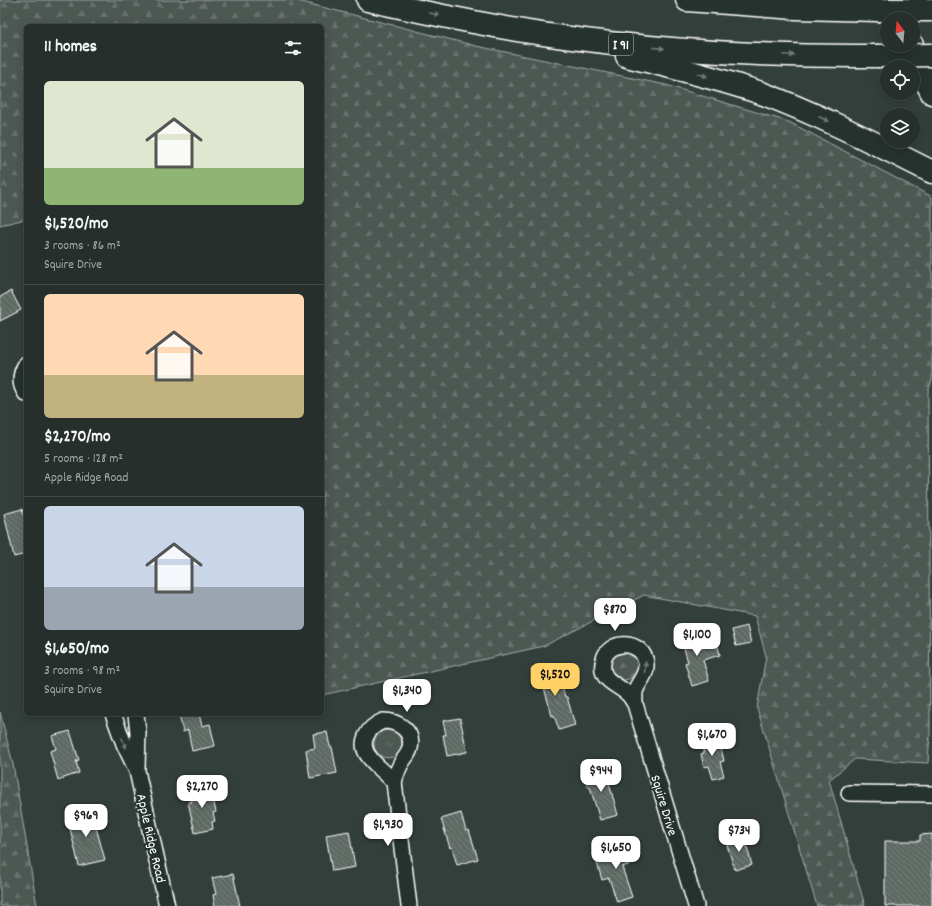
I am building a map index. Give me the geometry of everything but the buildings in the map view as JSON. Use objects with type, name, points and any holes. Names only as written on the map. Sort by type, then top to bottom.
[{"type":"highway","name":"I 91","points":[[368,0],[473,22],[530,32],[678,49],[749,54],[877,56],[932,55]]},
{"type":"highway","points":[[687,0],[796,8],[932,10]]},
{"type":"highway","points":[[907,0],[908,12]]},
{"type":"highway","points":[[473,22],[660,64],[739,86],[827,120],[932,172]]},
{"type":"highway","points":[[914,52],[922,74],[932,93]]},
{"type":"street","points":[[24,368],[21,378],[24,390]]},
{"type":"street","name":"Squire Drive","points":[[635,704],[696,906]]},
{"type":"street","name":"Apple Ridge Road","points":[[114,716],[124,744],[137,771],[167,906]]},
{"type":"street","name":"Apple Ridge Road","points":[[136,716],[138,732],[137,771]]},
{"type":"street","points":[[394,782],[409,906]]},
{"type":"street","points":[[849,793],[932,794]]},
{"type":"green space","points":[[0,0],[294,0],[476,46],[666,85],[789,122],[932,197],[932,380],[928,392],[930,732],[928,763],[855,759],[829,780],[865,906],[817,906],[757,708],[766,656],[755,616],[644,595],[544,646],[324,695],[324,24],[24,24],[24,219],[0,225]]},
{"type":"green space","points":[[624,652],[634,656],[638,666],[634,676],[624,680],[614,676],[610,666],[614,656]]},
{"type":"green space","points":[[0,712],[13,764],[37,906],[0,906]]},
{"type":"green space","points":[[388,730],[398,734],[402,744],[398,754],[388,758],[378,754],[374,744],[378,734]]}]
